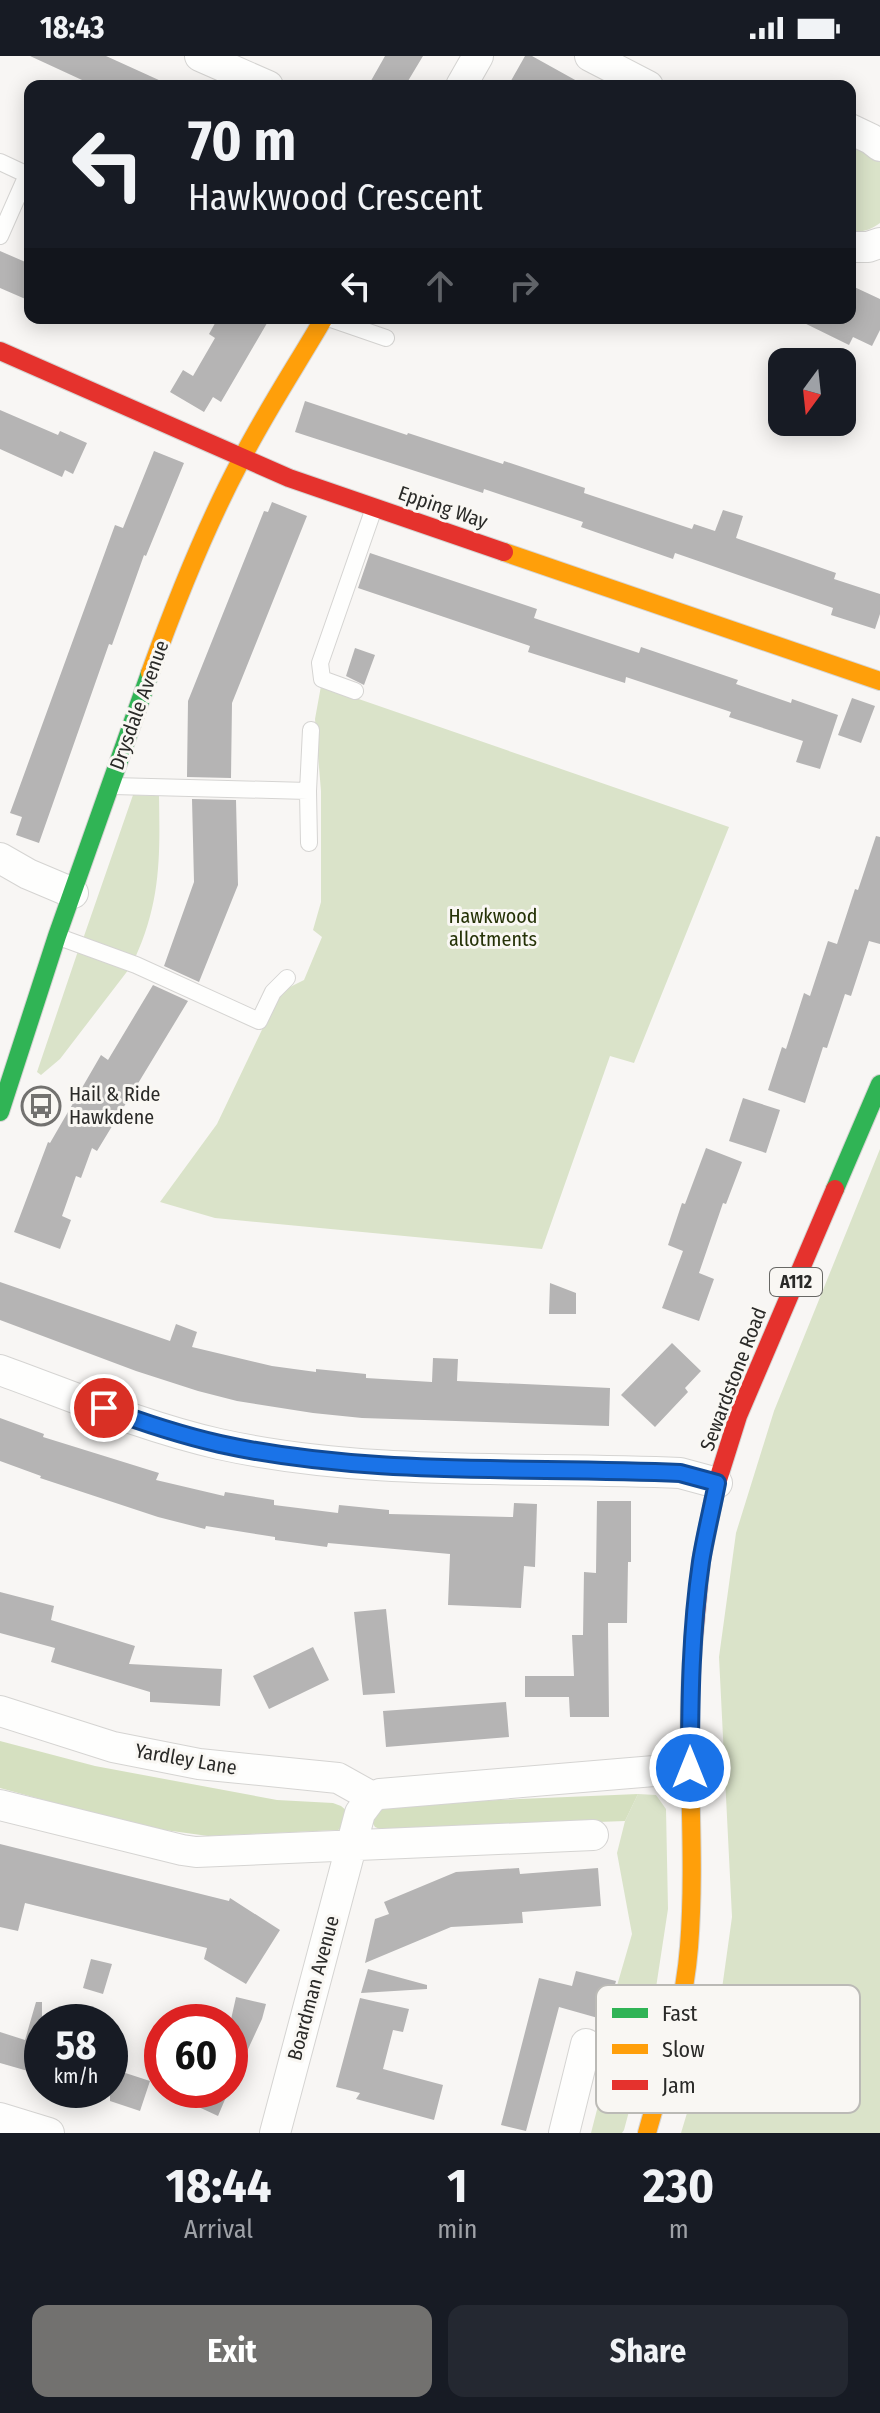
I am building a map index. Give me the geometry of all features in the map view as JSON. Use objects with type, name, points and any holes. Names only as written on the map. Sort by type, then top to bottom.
[{"type":"street","points":[[200,56],[254,80]]},
{"type":"street","points":[[464,80],[478,56]]},
{"type":"street","points":[[605,70],[632,80]]},
{"type":"street","points":[[856,132],[880,146]]},
{"type":"street","points":[[856,247],[880,243]]},
{"type":"street","name":"Drysdale Avenue","points":[[0,1112],[57,936],[167,626],[213,515],[241,459],[322,324]]},
{"type":"street","name":"Epping Way","points":[[0,351],[289,478],[880,681]]},
{"type":"street","points":[[0,858],[73,893]]},
{"type":"street","name":"Sewardstone Road","points":[[683,1985],[689,1949],[692,1853],[690,1684],[701,1561],[717,1483],[738,1416],[880,1084]]},
{"type":"street","points":[[0,1370],[218,1444],[293,1457],[387,1465],[680,1473],[717,1483]]},
{"type":"street","name":"Yardley Lane","points":[[0,1711],[113,1747],[199,1764],[338,1778],[372,1797]]},
{"type":"street","points":[[351,1844],[360,1813],[372,1797],[380,1794],[690,1768]]},
{"type":"street","points":[[0,1805],[196,1852],[593,1835]]},
{"type":"street","name":"Boardman Avenue","points":[[275,2133],[351,1844]]},
{"type":"street","points":[[564,2133],[586,2044]]},
{"type":"street","name":"Sewardstone Road","points":[[647,2133],[653,2113]]},
{"type":"street","points":[[0,2118],[49,2133]]},
{"type":"lane","points":[[0,162],[24,174]]},
{"type":"lane","points":[[0,236],[24,186]]},
{"type":"lane","points":[[344,324],[386,338]]},
{"type":"lane","points":[[355,691],[322,679],[320,663],[374,507]]},
{"type":"lane","points":[[309,843],[311,730]]},
{"type":"lane","points":[[110,786],[308,791]]},
{"type":"lane","points":[[57,936],[136,965],[259,1021],[273,992],[287,978]]},
{"type":"green space","points":[[856,143],[880,161],[880,223],[856,231]]},
{"type":"green space","name":"Hawkwood allotments","points":[[321,686],[729,827],[634,1063],[610,1056],[542,1249],[215,1218],[160,1202],[217,1124],[280,992],[304,980],[322,937],[313,930],[321,902],[321,791],[315,719]]},
{"type":"green space","points":[[133,795],[159,796],[157,878],[150,917],[135,958],[83,939]]},
{"type":"green space","points":[[78,951],[129,969],[60,1059],[41,1075],[37,1072]]},
{"type":"green space","points":[[880,1149],[880,2133],[681,2133],[687,2113],[860,2113],[860,1985],[723,1985],[732,1917],[719,1657],[736,1533],[774,1411]]},
{"type":"green space","points":[[0,1741],[95,1766],[277,1800],[333,1803],[347,1811],[346,1826],[338,1830],[208,1836],[143,1827],[0,1788]]},
{"type":"green space","points":[[638,1794],[656,1795],[666,1809],[668,1909],[656,1985],[617,1985],[632,1934],[617,1853],[625,1821]]},
{"type":"green space","points":[[638,1794],[625,1821],[382,1830],[372,1822],[381,1805]]},
{"type":"green space","points":[[596,2113],[629,2113],[622,2133],[591,2133]]},
{"type":"building","points":[[30,56],[106,56],[159,80],[82,80]]},
{"type":"building","points":[[385,56],[423,56],[409,80],[371,80]]},
{"type":"building","points":[[525,56],[532,56],[575,80],[511,80]]},
{"type":"building","points":[[0,251],[24,261],[24,298],[0,288]]},
{"type":"building","points":[[856,288],[880,299],[880,330],[872,346],[853,337],[849,345],[806,324],[856,324]]},
{"type":"building","points":[[215,324],[266,324],[221,402],[213,397],[204,412],[170,392],[183,370],[193,376],[215,338],[209,334]]},
{"type":"building","points":[[305,401],[503,464],[504,461],[585,488],[584,493],[692,529],[694,524],[715,531],[723,510],[743,516],[736,538],[836,573],[834,579],[880,594],[880,614],[875,629],[831,615],[833,608],[675,553],[673,559],[581,527],[583,522],[295,432]]},
{"type":"building","points":[[0,410],[58,435],[60,431],[87,443],[73,474],[65,470],[62,477],[0,449]]},
{"type":"building","points":[[154,451],[184,463],[144,555],[112,645],[109,644],[39,843],[16,835],[22,817],[10,813],[115,525],[123,528]]},
{"type":"building","points":[[272,502],[307,516],[232,703],[231,778],[187,777],[188,701],[264,511],[268,512]]},
{"type":"building","points":[[370,553],[537,609],[534,618],[639,653],[641,647],[738,680],[736,684],[791,703],[792,699],[838,715],[820,769],[796,762],[803,741],[729,717],[731,712],[626,677],[625,683],[528,652],[530,646],[358,588]]},
{"type":"building","points":[[355,648],[375,655],[364,685],[346,676]]},
{"type":"building","points":[[852,698],[875,706],[861,743],[838,735]]},
{"type":"building","points":[[192,799],[236,800],[238,885],[199,982],[164,966],[194,882]]},
{"type":"building","points":[[876,836],[880,837],[880,944],[869,941],[851,996],[845,994],[827,1048],[823,1047],[805,1103],[768,1090],[782,1047],[786,1049],[804,993],[810,996],[828,941],[837,944]]},
{"type":"building","points":[[153,985],[188,1001],[97,1151],[92,1148],[81,1178],[76,1176],[62,1216],[71,1220],[60,1249],[14,1232],[48,1142],[101,1055],[108,1060]]},
{"type":"building","points":[[743,1098],[780,1110],[766,1153],[729,1141]]},
{"type":"building","points":[[706,1148],[742,1162],[726,1204],[723,1203],[699,1273],[714,1279],[699,1321],[662,1308],[683,1251],[668,1245]]},
{"type":"building","points":[[0,1282],[170,1341],[176,1324],[197,1332],[192,1347],[272,1366],[366,1374],[366,1378],[432,1382],[433,1358],[458,1359],[457,1381],[610,1388],[609,1426],[362,1418],[237,1401],[136,1371],[0,1320]]},
{"type":"building","points":[[550,1283],[576,1293],[576,1314],[549,1314]]},
{"type":"building","points":[[672,1343],[701,1371],[685,1388],[688,1392],[655,1427],[621,1395]]},
{"type":"building","points":[[0,1418],[44,1434],[43,1437],[159,1473],[156,1480],[224,1496],[225,1492],[274,1500],[274,1505],[338,1513],[339,1505],[389,1510],[389,1514],[513,1517],[514,1503],[537,1504],[535,1567],[524,1566],[521,1608],[448,1605],[450,1554],[328,1543],[327,1547],[206,1526],[205,1529],[158,1517],[40,1478],[0,1461]]},
{"type":"building","points":[[597,1501],[631,1501],[627,1623],[608,1623],[609,1717],[570,1717],[569,1697],[525,1697],[525,1676],[574,1676],[572,1635],[583,1635],[584,1572],[596,1573]]},
{"type":"building","points":[[0,1592],[54,1606],[51,1620],[135,1646],[129,1664],[222,1669],[220,1706],[150,1702],[150,1692],[51,1662],[55,1648],[0,1633]]},
{"type":"building","points":[[386,1609],[395,1693],[363,1695],[354,1612]]},
{"type":"building","points":[[313,1647],[329,1680],[269,1709],[253,1676]]},
{"type":"building","points":[[506,1702],[509,1737],[386,1747],[383,1711]]},
{"type":"building","points":[[0,1844],[229,1901],[230,1898],[280,1930],[246,1984],[204,1959],[207,1948],[25,1903],[18,1931],[0,1927]]},
{"type":"building","points":[[519,1868],[520,1874],[598,1868],[601,1906],[522,1912],[523,1923],[451,1927],[365,1963],[375,1919],[389,1914],[384,1902],[456,1872]]},
{"type":"building","points":[[91,1959],[112,1964],[103,1994],[83,1988]]},
{"type":"building","points":[[368,1969],[427,1985],[427,1989],[361,1993]]},
{"type":"building","points":[[576,1971],[616,1981],[615,1985],[596,1985],[596,2017],[559,2007],[526,2131],[501,2125],[539,1978],[572,1986]]},
{"type":"building","points":[[236,1997],[266,2004],[248,2049],[248,2004],[234,2004]]},
{"type":"building","points":[[360,1998],[409,2009],[403,2032],[393,2030],[383,2069],[443,2085],[434,2120],[356,2099],[360,2093],[336,2087]]},
{"type":"building","points":[[0,2032],[24,2040],[24,2070],[0,2063]]},
{"type":"building","points":[[128,2074],[144,2079],[144,2099],[140,2111],[128,2107]]},
{"type":"building","points":[[201,2108],[221,2108],[218,2116]]},
{"type":"traffic: fast","points":[[0,1112],[57,936],[150,673]]},
{"type":"traffic: fast","points":[[835,1189],[880,1084]]},
{"type":"traffic: slow","points":[[150,673],[214,514],[260,426],[320,324]]},
{"type":"traffic: slow","points":[[504,552],[880,681]]},
{"type":"traffic: slow","points":[[684,1985],[691,1909],[690,1721],[693,1646]]},
{"type":"traffic: slow","points":[[647,2133],[653,2113]]},
{"type":"traffic: jam","points":[[0,351],[289,478],[504,552]]},
{"type":"traffic: jam","points":[[693,1646],[701,1561],[717,1483],[738,1416],[835,1189]]},
{"type":"place","name":"Hail & Ride Hawkdene","points":[[41,1106]]},
{"type":"route","points":[[104,1408],[218,1444],[293,1457],[387,1465],[680,1473],[717,1483],[701,1561],[695,1618],[690,1684],[690,1768]]}]
